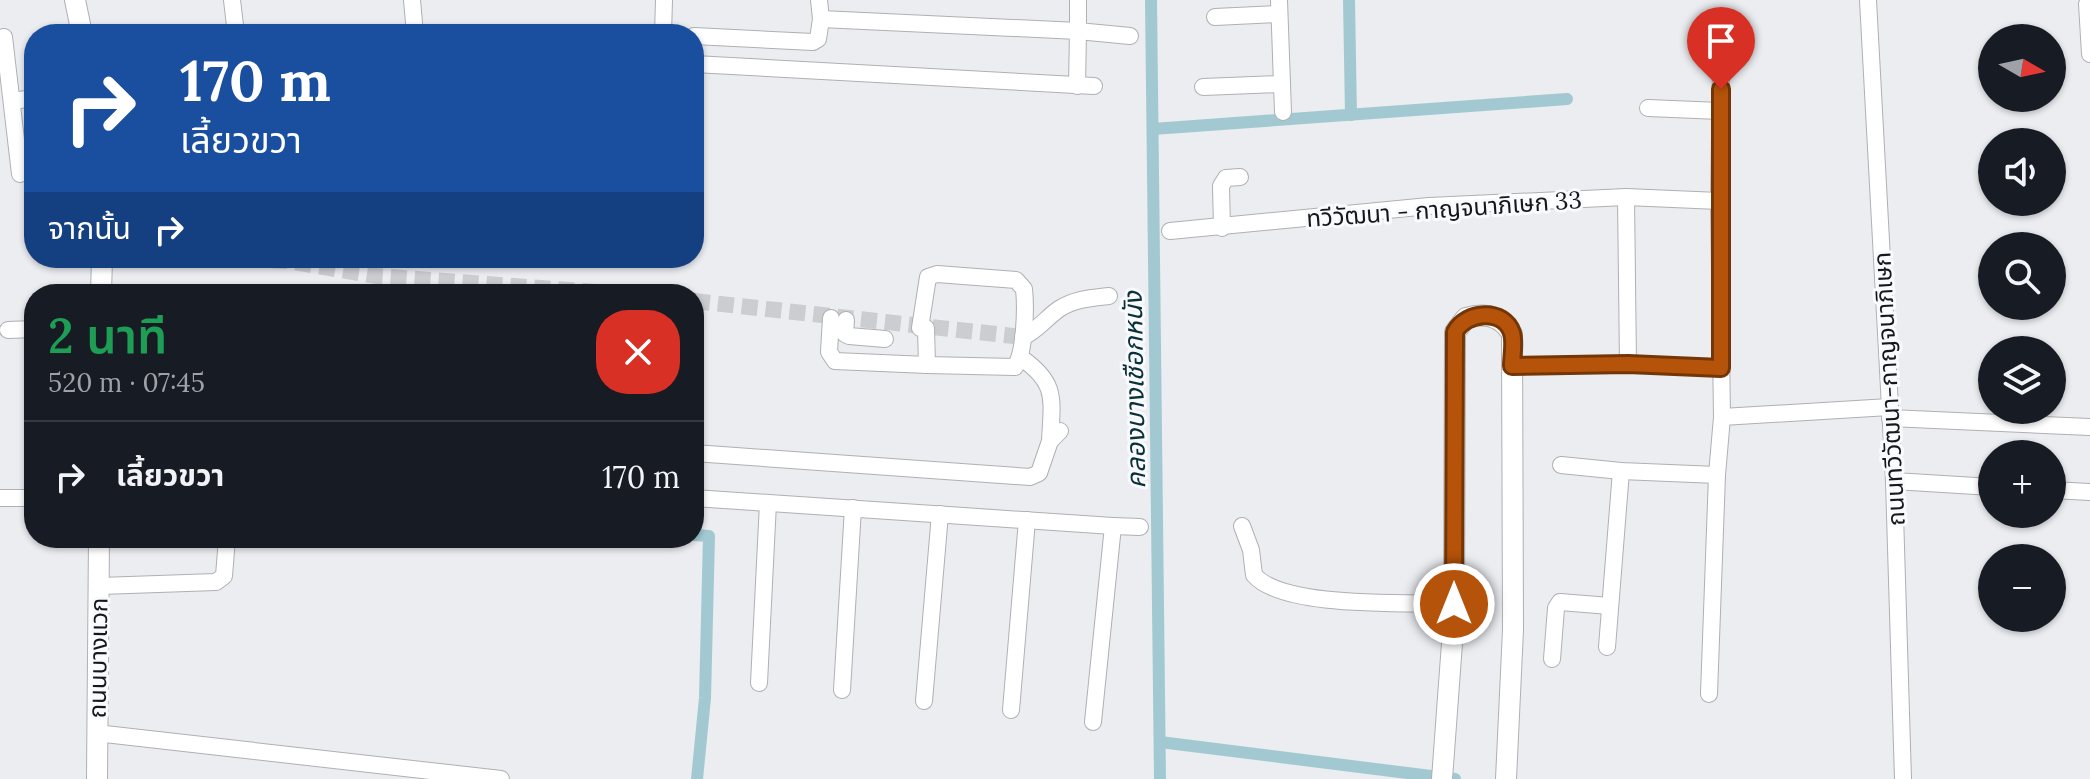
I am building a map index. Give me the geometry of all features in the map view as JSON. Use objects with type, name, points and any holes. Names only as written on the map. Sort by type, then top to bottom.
[{"type":"main road","points":[[75,0],[80,24]]},
{"type":"main road","points":[[1443,769],[1454,604],[1455,332],[1466,318],[1486,315],[1503,321],[1512,334],[1513,630],[1506,774]]},
{"type":"main road","name":"ถนนบางแวก","points":[[97,779],[99,548]]},
{"type":"street","points":[[232,0],[235,24]]},
{"type":"street","points":[[412,0],[414,24]]},
{"type":"street","points":[[663,24],[664,0]]},
{"type":"street","points":[[704,36],[813,42],[818,39],[821,19],[819,0]]},
{"type":"street","points":[[704,64],[1086,86],[1078,31],[1078,0]]},
{"type":"street","name":"ถนนทวีวัฒนา-กาญจนาภิเษก","points":[[1868,0],[1894,481],[1903,779]]},
{"type":"street","points":[[2087,4],[2090,54]]},
{"type":"street","points":[[1215,17],[1279,7],[1283,112]]},
{"type":"street","points":[[821,19],[1130,36]]},
{"type":"street","points":[[4,37],[20,174]]},
{"type":"street","points":[[776,68],[778,40]]},
{"type":"street","points":[[1709,694],[1722,417],[1721,68]]},
{"type":"street","points":[[1203,87],[1281,84]]},
{"type":"street","points":[[12,101],[24,99]]},
{"type":"street","points":[[1648,108],[1720,111]]},
{"type":"street","points":[[1222,228],[1221,186],[1226,178],[1240,177]]},
{"type":"street","points":[[1626,197],[1628,364]]},
{"type":"street","name":"ทวีวัฒนา - กาญจนาภิเษก 33","points":[[1170,231],[1429,206],[1626,197],[1719,201]]},
{"type":"street","points":[[885,339],[849,336],[838,319],[829,352],[835,361],[1010,369],[1015,367],[1023,337],[1024,289],[1020,282],[944,274],[928,277],[923,328],[927,365]]},
{"type":"street","points":[[1023,337],[1061,308],[1077,300],[1109,296]]},
{"type":"street","points":[[8,330],[24,329]]},
{"type":"street","points":[[704,454],[1030,477],[1039,473],[1055,436],[1053,396],[1039,370],[1020,357]]},
{"type":"street","points":[[1512,366],[1628,364],[1721,368]]},
{"type":"street","points":[[1722,417],[1889,413],[2090,427]]},
{"type":"street","points":[[1561,465],[1717,475]]},
{"type":"street","points":[[1607,647],[1621,471]]},
{"type":"street","points":[[1894,481],[1978,486]]},
{"type":"street","points":[[2066,491],[2090,492]]},
{"type":"street","points":[[0,498],[24,498]]},
{"type":"street","points":[[704,499],[1140,527]]},
{"type":"street","points":[[759,683],[768,503]]},
{"type":"street","points":[[842,690],[853,508]]},
{"type":"street","points":[[924,701],[940,514]]},
{"type":"street","points":[[1011,710],[1027,520]]},
{"type":"street","points":[[1093,722],[1113,526]]},
{"type":"street","points":[[1242,526],[1251,550],[1254,575],[1264,584],[1309,599],[1454,604]]},
{"type":"street","points":[[100,586],[216,582],[224,576],[226,548]]},
{"type":"street","points":[[1552,659],[1556,608],[1560,602],[1610,606]]},
{"type":"street","points":[[96,733],[501,779]]},
{"type":"waterway","name":"คลองบางเชือกหนัง","points":[[1151,0],[1160,779]]},
{"type":"waterway","points":[[1349,0],[1351,115]]},
{"type":"waterway","points":[[1153,129],[1567,99]]},
{"type":"waterway","points":[[697,779],[705,698],[709,536],[704,536]]},
{"type":"waterway","points":[[1160,742],[1455,779]]},
{"type":"tunnel","points":[[329,268],[377,276],[487,284]]},
{"type":"tunnel","points":[[704,302],[1023,337]]},
{"type":"route","points":[[1454,604],[1455,332],[1459,324],[1466,318],[1486,315],[1503,321],[1512,334],[1512,366],[1628,364],[1721,368],[1721,89]]}]
